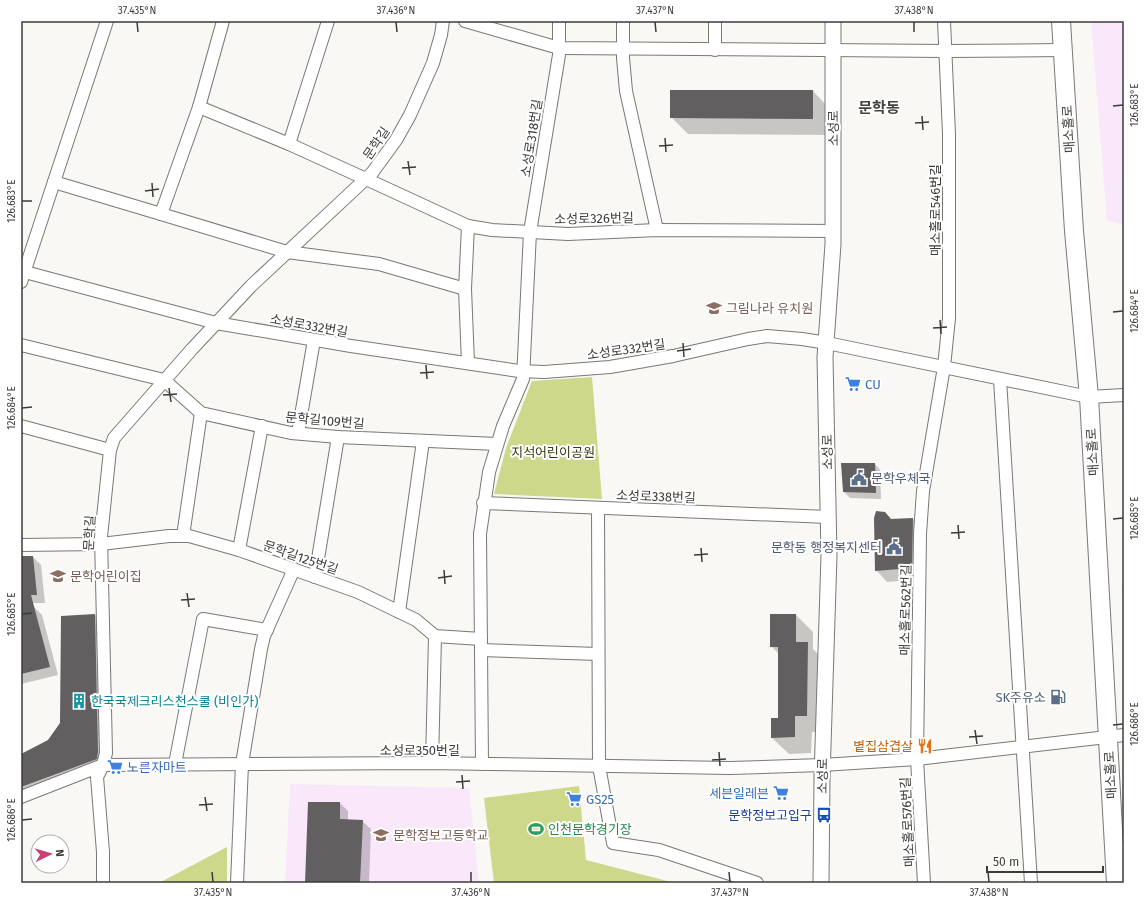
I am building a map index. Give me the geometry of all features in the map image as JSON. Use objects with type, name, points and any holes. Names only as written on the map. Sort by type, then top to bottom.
[{"type":"main road","name":"매소홀로","points":[[1061,21],[1074,231],[1116,735],[1116,883]]},
{"type":"street","points":[[23,277],[107,21]]},
{"type":"street","points":[[161,214],[199,107],[223,21]]},
{"type":"street","points":[[289,144],[328,21]]},
{"type":"street","name":"문학길","points":[[104,883],[97,777],[103,765],[106,753],[101,544],[110,450],[114,438],[164,380],[251,286],[372,173],[396,140],[410,115],[433,63],[441,36],[443,21]]},
{"type":"street","points":[[465,21],[559,48],[946,51],[1063,50]]},
{"type":"street","name":"소성로318번길","points":[[530,232],[558,63],[559,21]]},
{"type":"street","points":[[623,21],[622,49],[626,91],[657,230]]},
{"type":"street","points":[[715,21],[715,50]]},
{"type":"street","name":"소성로","points":[[821,883],[822,765],[828,556],[825,357],[833,231],[833,21]]},
{"type":"street","points":[[944,21],[946,51]]},
{"type":"street","name":"매소홀로546번길","points":[[944,367],[949,318],[949,134],[946,51]]},
{"type":"street","name":"소성로326번길","points":[[199,107],[289,144],[468,226],[492,230],[568,234],[657,230],[833,231]]},
{"type":"street","points":[[54,182],[287,252],[379,264],[465,289]]},
{"type":"street","points":[[468,226],[465,289],[468,363]]},
{"type":"street","points":[[482,764],[480,534],[489,472],[503,426],[523,379],[530,232]]},
{"type":"street","name":"소성로332번길","points":[[23,277],[216,323],[314,340],[524,371],[544,372],[610,367],[673,356],[748,338],[767,336],[826,343]]},
{"type":"street","points":[[298,433],[314,340]]},
{"type":"street","points":[[826,343],[1089,397],[1124,395]]},
{"type":"street","points":[[21,346],[164,380]]},
{"type":"street","name":"매소홀로562번길","points":[[917,759],[920,534],[923,491],[944,367]]},
{"type":"street","points":[[1000,379],[1032,883]]},
{"type":"street","name":"문학길109번길","points":[[164,380],[201,413],[298,433],[338,437],[497,444]]},
{"type":"street","points":[[183,536],[201,413]]},
{"type":"street","points":[[21,426],[110,450]]},
{"type":"street","points":[[238,550],[262,426]]},
{"type":"street","points":[[315,577],[338,437]]},
{"type":"street","points":[[399,612],[423,441]]},
{"type":"street","name":"소성로338번길","points":[[484,503],[828,517]]},
{"type":"street","points":[[598,508],[599,766],[613,843],[659,850],[757,883]]},
{"type":"street","name":"문학길125번길","points":[[21,545],[101,544],[169,536],[189,536],[238,550],[358,592],[416,620],[435,636]]},
{"type":"street","points":[[237,883],[242,764],[261,649],[267,630],[294,569]]},
{"type":"street","points":[[175,764],[203,619],[267,630]]},
{"type":"street","points":[[432,763],[435,636],[481,645],[598,654]]},
{"type":"street","name":"매소홀로576번길","points":[[822,765],[917,759],[1116,735]]},
{"type":"street","name":"매소홀로576번길","points":[[917,759],[924,883]]},
{"type":"street","name":"소성로350번길","points":[[103,765],[432,763],[730,768],[822,765]]},
{"type":"street","points":[[21,797],[103,765]]},
{"type":"shaded area","points":[[1091,21],[1124,21],[1124,224],[1107,221]]},
{"type":"shaded area","name":"문학정보고등학교","points":[[290,784],[469,788],[479,883],[285,883]]},
{"type":"green space","name":"지석어린이공원","points":[[592,377],[602,499],[494,494],[506,448],[532,381]]},
{"type":"green space","name":"인천문학경기장","points":[[579,786],[586,860],[675,883],[494,883],[484,798]]},
{"type":"green space","points":[[227,847],[227,883],[159,883]]},
{"type":"building","points":[[670,90],[813,90],[813,119],[670,118]]},
{"type":"building","name":"문학우체국","points":[[841,463],[875,463],[876,493],[843,492]]},
{"type":"building","points":[[876,511],[885,512],[891,519],[913,518],[912,568],[875,571],[874,518]]},
{"type":"building","points":[[21,556],[33,556],[37,595],[31,595],[50,667],[21,674]]},
{"type":"building","name":"한국국제크리스천스쿨 (비인가)","points":[[95,614],[97,759],[21,787],[21,754],[48,740],[60,723],[61,616]]},
{"type":"building","points":[[770,614],[796,614],[796,642],[808,642],[807,716],[795,716],[795,737],[771,738],[771,718],[778,718],[778,647],[770,647]]},
{"type":"building","points":[[308,802],[340,802],[340,819],[363,820],[360,883],[305,883]]},
{"type":"place","name":"그림나라 유치원","points":[[714,308]]},
{"type":"place","name":"CU","points":[[853,384]]},
{"type":"place","name":"문학우체국","points":[[859,478]]},
{"type":"place","name":"문학동 행정복지센터","points":[[894,547]]},
{"type":"place","name":"문학어린이집","points":[[58,576]]},
{"type":"place","name":"SK주유소","points":[[1058,697]]},
{"type":"place","name":"한국국제크리스천스쿨 (비인가)","points":[[79,701]]},
{"type":"place","name":"볕집삼겹살","points":[[925,746]]},
{"type":"place","name":"노른자마트","points":[[115,767]]},
{"type":"place","name":"세븐일레븐","points":[[781,793]]},
{"type":"place","name":"GS25","points":[[574,799]]},
{"type":"place","name":"문학정보고입구","points":[[824,815]]},
{"type":"place","name":"인천문학경기장","points":[[536,829]]},
{"type":"place","name":"문학정보고등학교","points":[[381,835]]},
{"type":"district","name":"문학동","points":[[879,108]]}]
